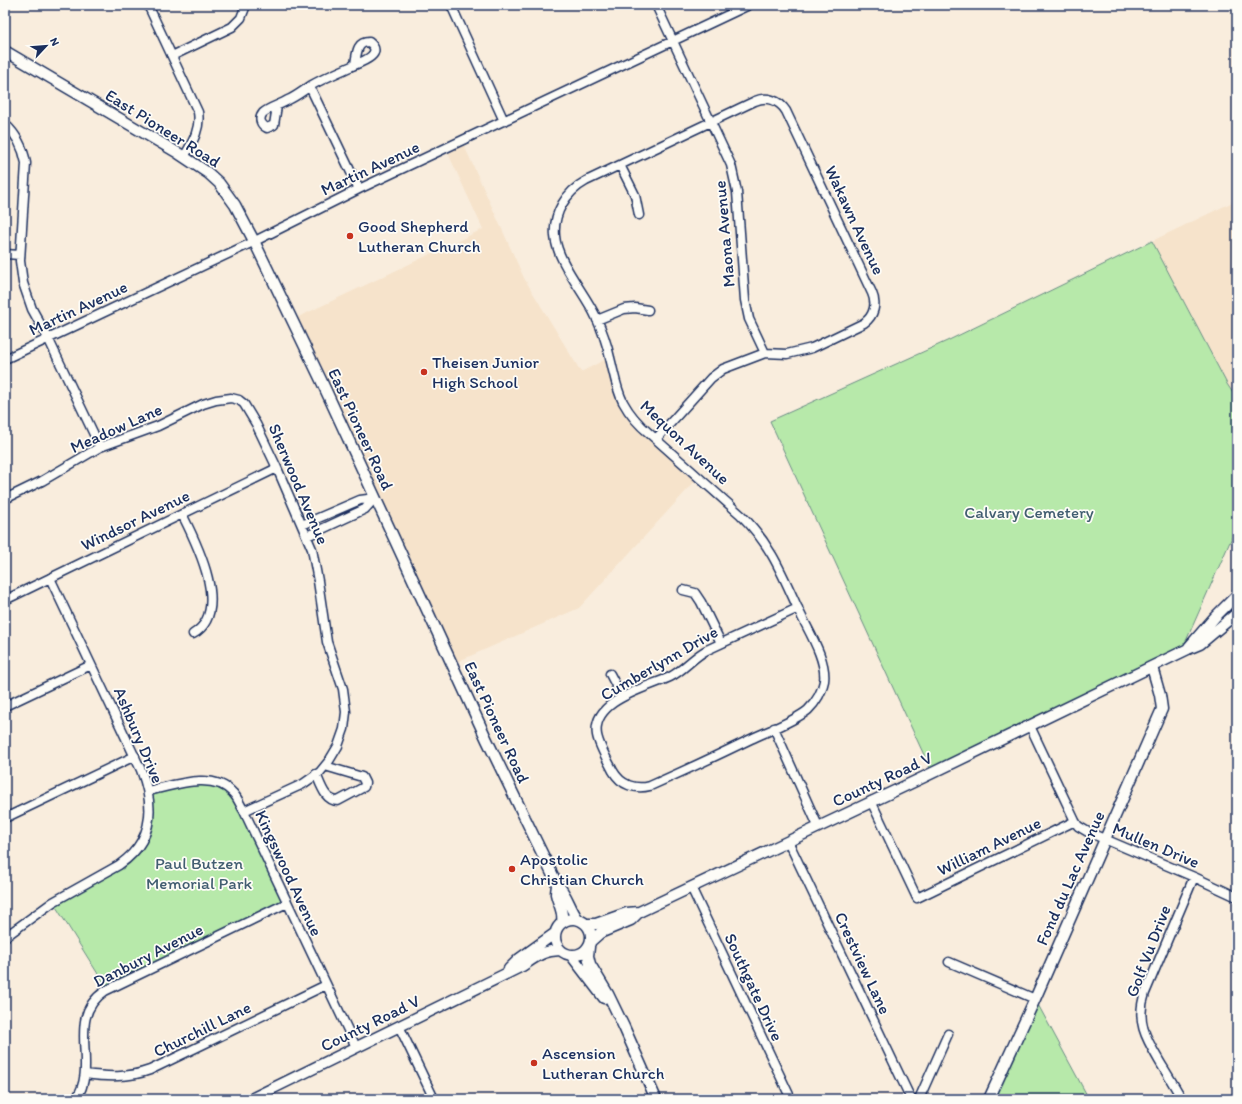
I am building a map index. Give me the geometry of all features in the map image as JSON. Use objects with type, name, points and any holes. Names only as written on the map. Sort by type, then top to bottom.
[{"type":"main road","name":"East Pioneer Road","points":[[5,51],[184,157],[219,183],[235,206],[254,241],[321,380],[484,733],[557,884],[556,893],[562,910],[562,922]]},
{"type":"main road","points":[[1188,649],[1215,617],[1237,595]]},
{"type":"main road","points":[[1188,649],[1200,644],[1237,613]]},
{"type":"main road","name":"County Road V","points":[[590,944],[600,933],[631,920],[639,912],[924,777],[1188,649]]},
{"type":"main road","name":"Fond du Lac Avenue","points":[[989,1099],[1035,999],[1162,709],[1160,695],[1152,667]]},
{"type":"main road","points":[[557,884],[563,890],[572,911],[577,918]]},
{"type":"main road","points":[[587,924],[596,924],[627,913],[639,912]]},
{"type":"main road","points":[[590,944],[582,953],[571,955],[565,954],[560,950],[554,934],[557,927],[562,922],[569,919],[577,918],[583,920],[587,924],[592,936],[588,956],[590,964],[608,994],[656,1099]]},
{"type":"main road","name":"County Road V","points":[[504,974],[519,959],[554,934]]},
{"type":"main road","name":"County Road V","points":[[251,1099],[522,966],[543,952],[560,950]]},
{"type":"main road","points":[[571,955],[604,997],[624,1028]]},
{"type":"street","points":[[148,5],[198,112],[198,129],[193,142],[184,157]]},
{"type":"street","points":[[172,56],[230,29],[239,20],[246,5]]},
{"type":"street","points":[[451,5],[504,120]]},
{"type":"street","name":"Maona Avenue","points":[[656,5],[712,122],[728,158],[735,179],[745,300],[749,319],[765,353]]},
{"type":"street","name":"Martin Avenue","points":[[5,359],[504,120],[749,5]]},
{"type":"street","points":[[277,106],[310,87],[356,64]]},
{"type":"street","points":[[310,87],[359,189]]},
{"type":"street","name":"Wakawn Avenue","points":[[712,122],[760,99],[772,100],[785,108],[874,298],[872,313],[869,319],[861,325],[806,350],[787,354],[765,353]]},
{"type":"street","name":"Mequon Avenue","points":[[712,122],[586,181],[572,192],[561,206],[555,225],[556,242],[560,255],[597,320],[608,350],[616,384],[623,401],[635,420],[741,515],[758,533],[776,560],[822,661],[824,675],[823,684],[818,698],[801,714],[774,728]]},
{"type":"street","points":[[5,124],[18,140],[26,163],[20,254],[22,278],[27,297],[100,447]]},
{"type":"street","points":[[620,165],[635,196],[639,216]]},
{"type":"street","points":[[5,254],[20,254]]},
{"type":"street","points":[[597,320],[624,309],[635,308],[648,310]]},
{"type":"street","points":[[656,439],[714,374],[765,353]]},
{"type":"street","name":"Sherwood Avenue","points":[[176,417],[203,404],[231,398],[239,400],[244,404],[256,424],[312,549],[316,566],[327,642],[343,689],[346,703],[346,718],[342,735],[336,750],[325,766],[303,784],[244,811]]},
{"type":"street","name":"Meadow Lane","points":[[5,499],[42,482],[100,447],[158,426],[176,417]]},
{"type":"street","name":"Windsor Avenue","points":[[5,600],[277,468]]},
{"type":"street","points":[[302,525],[360,500],[375,498]]},
{"type":"street","points":[[307,536],[365,509],[375,498]]},
{"type":"street","points":[[182,514],[204,564],[211,589],[211,602],[206,621],[200,630],[193,634]]},
{"type":"street","name":"Ashbury Drive","points":[[5,937],[53,902],[119,865],[131,855],[141,842],[148,825],[150,809],[148,791],[144,776],[50,578]]},
{"type":"street","points":[[683,590],[695,593],[701,602],[721,644]]},
{"type":"street","name":"Cumberlynn Drive","points":[[774,728],[650,786],[642,788],[624,783],[616,776],[597,735],[597,726],[601,714],[607,707],[622,697],[671,676],[683,669],[699,655],[798,608]]},
{"type":"street","points":[[5,706],[91,665]]},
{"type":"street","points":[[610,674],[622,697]]},
{"type":"street","name":"Mullen Drive","points":[[1030,726],[1078,826],[1088,832],[1237,897]]},
{"type":"street","points":[[774,728],[818,826]]},
{"type":"street","points":[[5,818],[135,756]]},
{"type":"street","points":[[316,774],[327,796],[334,800],[338,801],[364,787],[365,783],[362,777],[325,766]]},
{"type":"street","name":"Kingswood Avenue","points":[[148,791],[200,780],[217,782],[232,792],[244,811],[356,1048]]},
{"type":"street","name":"William Avenue","points":[[871,802],[917,898],[1075,821]]},
{"type":"street","name":"Crestview Lane","points":[[788,841],[911,1099]]},
{"type":"street","name":"Golf Vu Drive","points":[[1182,1099],[1146,1037],[1142,1021],[1142,1009],[1145,993],[1194,877]]},
{"type":"street","name":"Southgate Drive","points":[[691,887],[790,1099]]},
{"type":"street","name":"Danbury Avenue","points":[[76,1099],[85,1074],[84,1020],[89,1008],[100,995],[105,991],[287,903]]},
{"type":"street","points":[[949,962],[1035,999]]},
{"type":"street","name":"Churchill Lane","points":[[85,1074],[116,1077],[131,1076],[150,1070],[326,985]]},
{"type":"street","points":[[399,1026],[434,1099]]},
{"type":"street","points":[[919,1099],[948,1034]]},
{"type":"shaded area","points":[[462,141],[524,278],[581,372],[610,357],[632,416],[699,477],[579,608],[452,664],[292,320],[483,229],[446,149]]},
{"type":"shaded area","points":[[1237,200],[1237,399],[1227,384],[1152,241]]},
{"type":"green space","name":"Calvary Cemetery","points":[[1152,241],[1227,384],[1237,399],[1237,526],[1182,650],[930,768],[770,421],[947,341]]},
{"type":"green space","name":"Paul Butzen Memorial Park","points":[[200,781],[233,792],[287,903],[108,990],[53,902],[123,862],[145,834],[148,791]]},
{"type":"green space","points":[[1035,999],[1089,1099],[989,1099]]},
{"type":"place","name":"Good Shepherd Lutheran Church","points":[[350,236]]},
{"type":"place","name":"Theisen Junior High School","points":[[424,372]]},
{"type":"place","name":"Apostolic Christian Church","points":[[512,869]]},
{"type":"place","name":"Ascension Lutheran Church","points":[[534,1063]]}]
